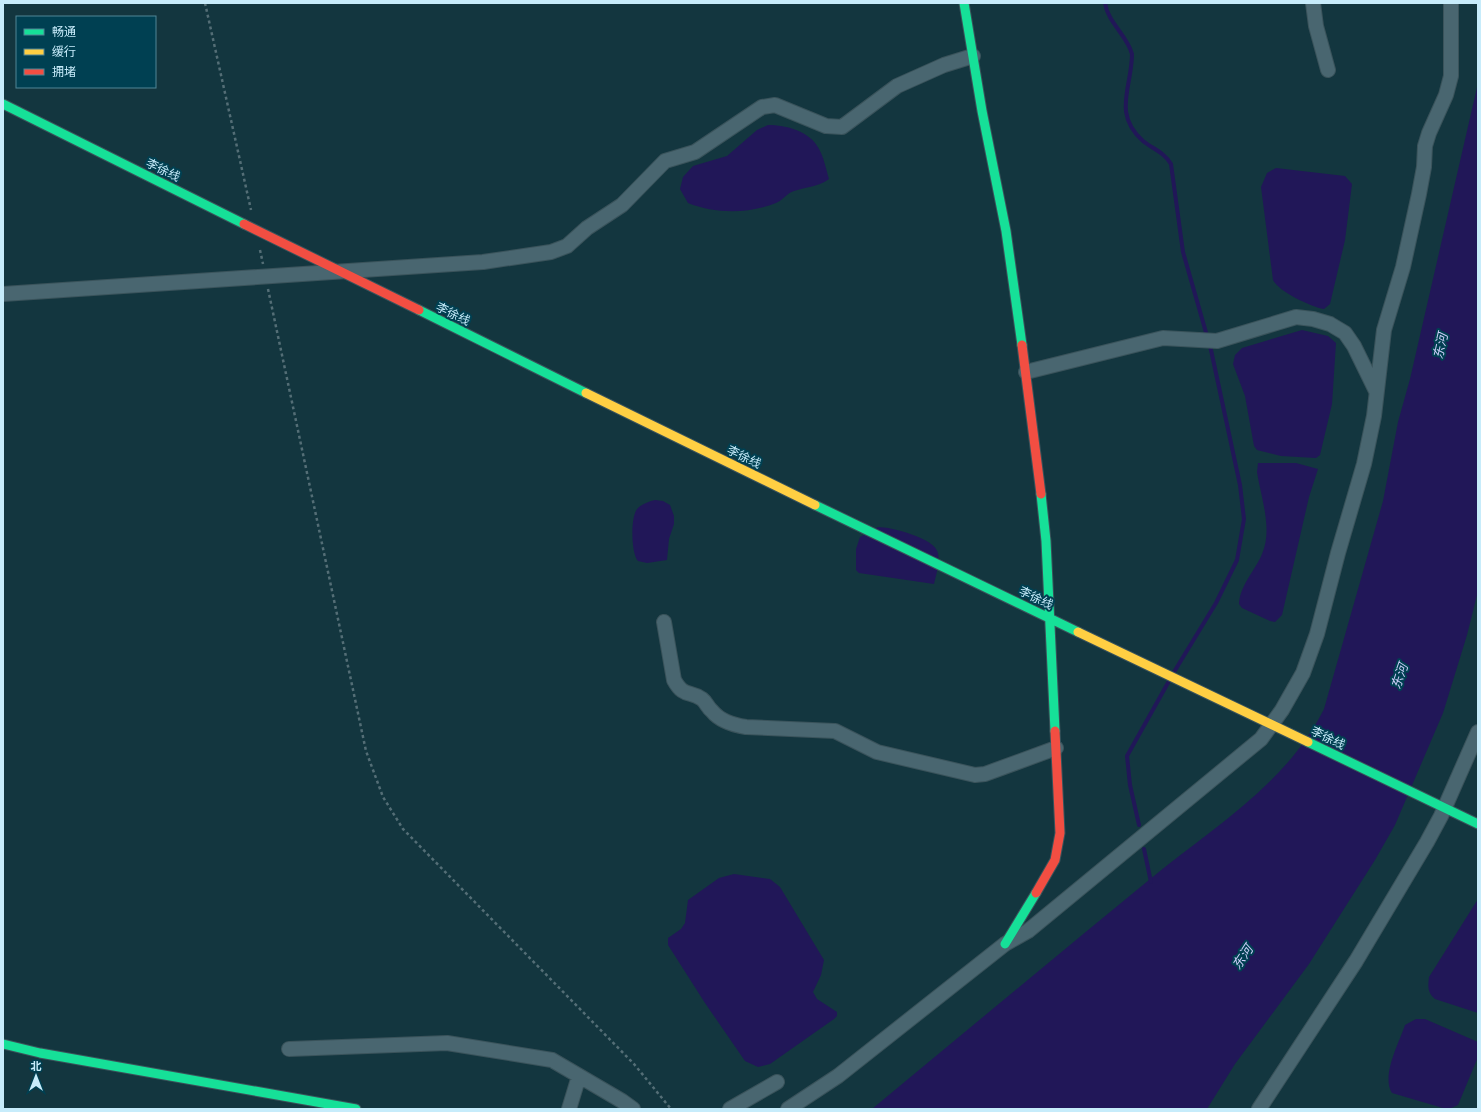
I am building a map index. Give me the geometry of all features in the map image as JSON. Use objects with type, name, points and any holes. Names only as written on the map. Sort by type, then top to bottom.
[{"type":"main road","points":[[964,3],[1006,232],[1026,372],[1046,541],[1060,833],[1055,860],[1005,944]]},
{"type":"main road","name":"李徐线","points":[[3,104],[731,465],[1478,824]]},
{"type":"main road","points":[[3,1044],[40,1053],[356,1109]]},
{"type":"street","points":[[1313,3],[1316,26],[1328,70]]},
{"type":"street","points":[[788,1109],[838,1076],[1005,944],[1028,931],[1261,739],[1282,710],[1303,673],[1317,634],[1338,553],[1364,464],[1376,392],[1384,330],[1403,267],[1416,209],[1424,167],[1425,146],[1429,132],[1446,95],[1450,81],[1452,59],[1450,35],[1452,3]]},
{"type":"street","points":[[3,294],[483,262],[559,250],[587,228],[622,205],[665,161],[695,152],[762,107],[775,105],[826,126],[842,127],[897,86],[944,65],[973,56]]},
{"type":"street","points":[[1026,372],[1162,338],[1216,341],[1296,317],[1313,319],[1338,328],[1350,339],[1376,392]]},
{"type":"street","points":[[664,622],[674,680],[678,687],[687,694],[702,700],[713,713],[732,725],[835,731],[877,752],[975,775],[985,774],[1056,748]]},
{"type":"street","points":[[1259,1109],[1364,948],[1427,842],[1444,809],[1478,732]]},
{"type":"street","points":[[289,1049],[447,1043],[552,1060],[622,1100],[633,1109]]},
{"type":"street","points":[[569,1109],[579,1076]]},
{"type":"street","points":[[730,1109],[777,1082]]},
{"type":"path","points":[[205,3],[252,214]]},
{"type":"path","points":[[258,245],[366,751],[383,797],[403,829],[634,1064],[671,1109]]},
{"type":"water","name":"东河","points":[[1478,83],[1478,591],[1467,635],[1443,713],[1395,825],[1375,860],[1309,964],[1235,1064],[1207,1109],[872,1109],[1149,880],[1246,804],[1269,783],[1289,760],[1308,736],[1324,709],[1383,501],[1398,422],[1410,379]]},
{"type":"water","points":[[768,125],[782,126],[797,130],[810,138],[821,152],[829,179],[825,182],[792,192],[776,203],[755,209],[743,211],[721,211],[698,207],[688,203],[680,189],[683,177],[693,166],[727,156],[757,130]]},
{"type":"water","points":[[1276,168],[1345,176],[1352,184],[1345,240],[1330,304],[1324,309],[1318,308],[1296,298],[1281,289],[1273,280],[1261,187],[1267,173]]},
{"type":"water","points":[[1302,330],[1328,336],[1336,343],[1332,404],[1320,455],[1316,458],[1281,456],[1257,450],[1254,446],[1245,396],[1233,364],[1235,355],[1242,348]]},
{"type":"water","points":[[1258,463],[1296,463],[1318,469],[1309,497],[1282,615],[1275,622],[1242,608],[1239,604],[1242,591],[1262,554],[1265,544],[1266,524],[1257,472]]},
{"type":"water","points":[[655,500],[663,501],[670,505],[674,516],[674,524],[669,539],[667,560],[647,563],[638,561],[634,551],[632,534],[634,518],[635,512],[638,508]]},
{"type":"water","points":[[878,527],[912,534],[921,538],[935,548],[938,553],[938,569],[934,584],[859,573],[856,570],[856,549],[860,537]]},
{"type":"water","points":[[734,874],[770,879],[780,887],[824,960],[821,975],[813,992],[817,999],[837,1012],[837,1016],[834,1019],[770,1064],[758,1067],[745,1061],[705,1003],[668,945],[668,938],[681,929],[685,923],[688,900],[719,878]]},
{"type":"water","points":[[1478,899],[1478,1013],[1435,999],[1429,991],[1428,986],[1429,977]]},
{"type":"water","points":[[1416,1019],[1425,1019],[1478,1042],[1478,1057],[1458,1105],[1451,1108],[1443,1108],[1392,1093],[1389,1086],[1389,1078],[1392,1059],[1405,1025]]},
{"type":"waterway","points":[[1105,3],[1110,17],[1130,47],[1132,54],[1126,100],[1128,121],[1143,141],[1162,154],[1171,164],[1183,252],[1211,350],[1240,485],[1244,519],[1237,560],[1216,603],[1174,672]]},
{"type":"waterway","points":[[1139,825],[1130,785],[1127,756],[1169,681]]},
{"type":"waterway","points":[[1144,849],[1151,882]]},
{"type":"traffic: fast","points":[[964,3],[982,111],[1006,231],[1022,345]]},
{"type":"traffic: fast","points":[[3,104],[244,224]]},
{"type":"traffic: fast","points":[[419,310],[586,393]]},
{"type":"traffic: fast","points":[[1041,494],[1046,541],[1055,731]]},
{"type":"traffic: fast","points":[[815,505],[1078,632]]},
{"type":"traffic: fast","points":[[1308,742],[1478,824]]},
{"type":"traffic: fast","points":[[1005,944],[1036,893]]},
{"type":"traffic: fast","points":[[3,1044],[40,1053],[356,1109]]},
{"type":"traffic: slow","points":[[586,393],[815,505]]},
{"type":"traffic: slow","points":[[1078,632],[1308,742]]},
{"type":"traffic: jam","points":[[244,224],[419,310]]},
{"type":"traffic: jam","points":[[1022,345],[1041,494]]},
{"type":"traffic: jam","points":[[1036,893],[1055,860],[1060,833],[1055,731]]}]
